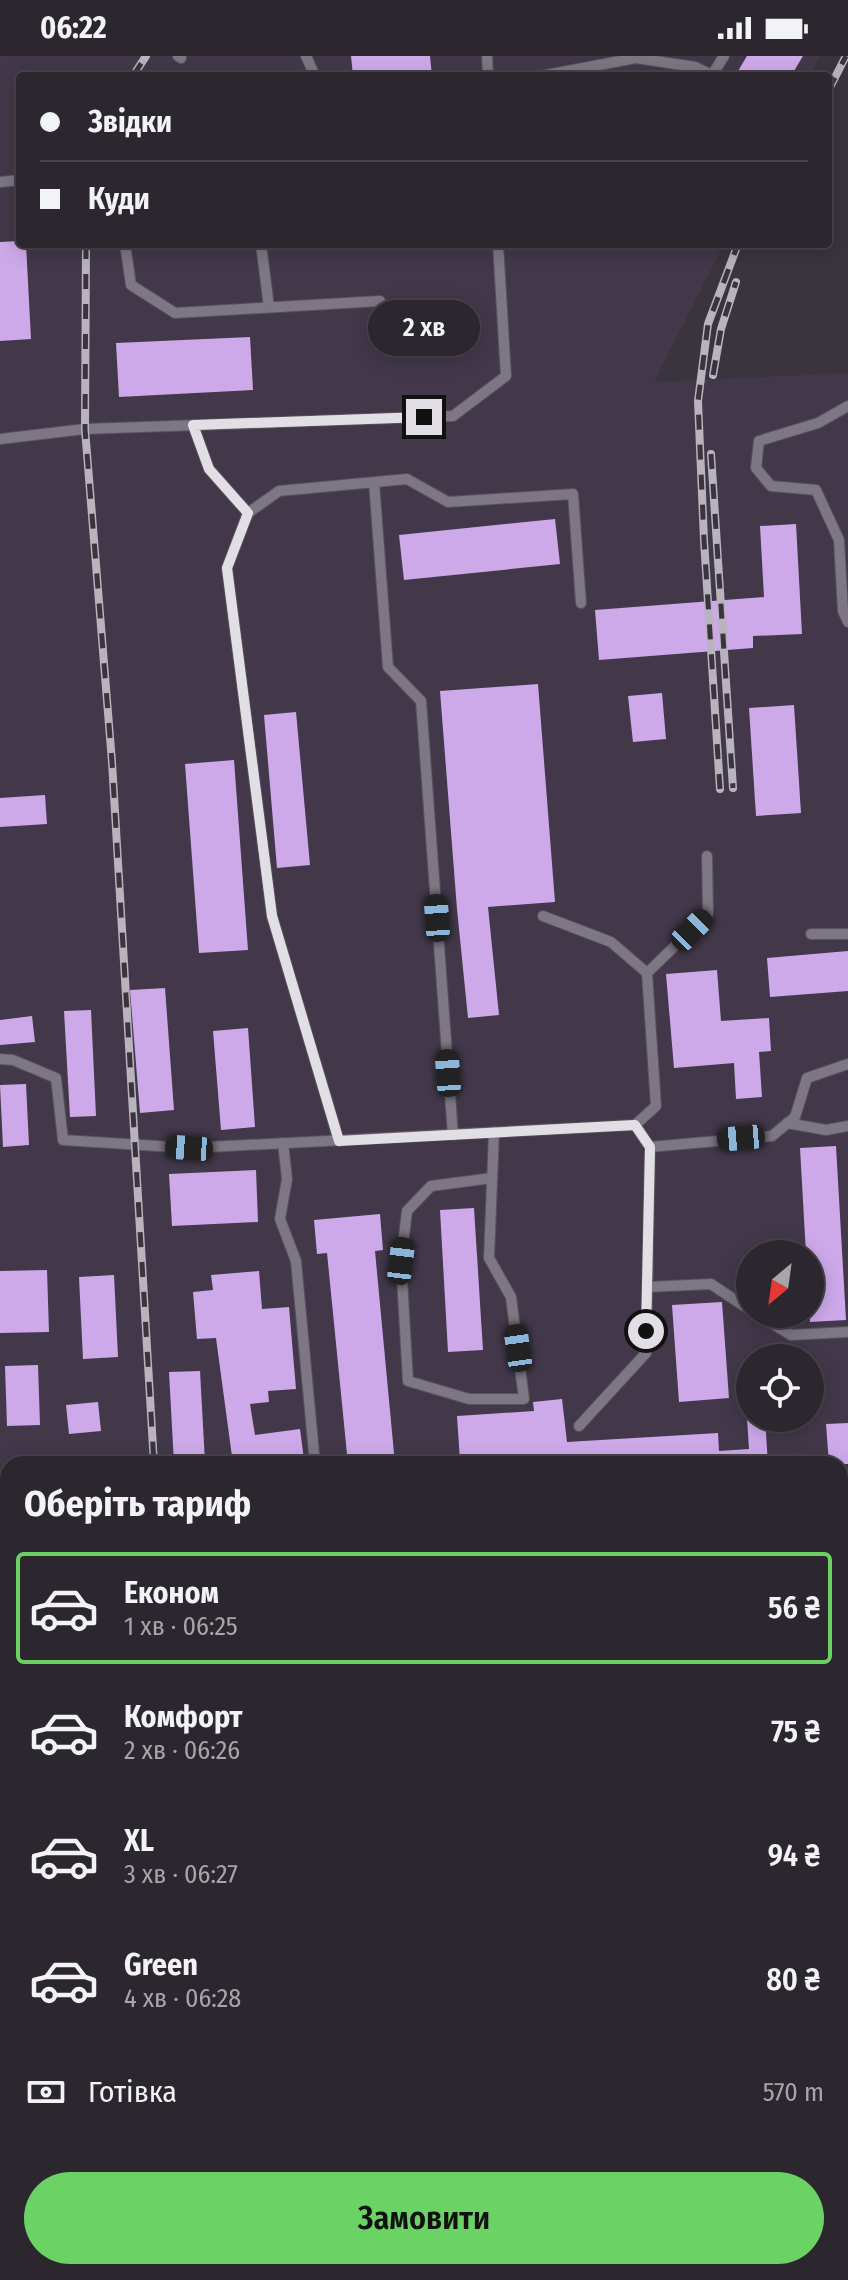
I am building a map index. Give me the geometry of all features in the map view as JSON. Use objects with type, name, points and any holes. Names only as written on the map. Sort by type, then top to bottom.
[{"type":"lane","points":[[562,72],[636,58],[679,60],[705,72]]},
{"type":"lane","points":[[126,248],[131,285],[175,313],[380,301]]},
{"type":"lane","points":[[262,248],[269,307]]},
{"type":"lane","points":[[0,439],[85,429],[453,416],[506,376],[498,248]]},
{"type":"lane","points":[[848,406],[818,423],[759,441],[756,468],[771,486],[816,490],[839,540],[843,611],[848,622]]},
{"type":"lane","points":[[193,425],[209,469],[248,513]]},
{"type":"lane","points":[[339,1141],[272,916],[227,568],[248,513],[279,491],[407,479],[448,502],[573,494],[581,603]]},
{"type":"lane","points":[[374,482],[388,667],[421,701],[453,1135]]},
{"type":"lane","points":[[647,973],[708,914],[707,856]]},
{"type":"lane","points":[[0,1059],[13,1060],[56,1078],[63,1140],[189,1148],[635,1125],[656,1106],[647,973],[611,942],[543,916]]},
{"type":"lane","points":[[811,934],[848,934]]},
{"type":"lane","points":[[650,1147],[772,1136],[795,1117],[807,1078],[848,1064]]},
{"type":"lane","points":[[787,1123],[826,1130],[848,1126]]},
{"type":"lane","points":[[579,1426],[646,1353],[650,1147],[635,1125]]},
{"type":"lane","points":[[492,1178],[431,1186],[407,1211],[401,1261],[408,1381],[469,1399],[524,1399],[511,1297],[489,1258],[494,1132]]},
{"type":"lane","points":[[283,1143],[287,1179],[280,1219],[296,1261],[314,1456]]},
{"type":"lane","points":[[647,1287],[711,1284],[736,1301]]},
{"type":"lane","points":[[779,1328],[791,1335],[848,1332]]},
{"type":"shaded area","points":[[0,56],[820,56],[812,72],[16,72],[16,248],[722,248],[654,382],[848,373],[848,1456],[0,1456]]},
{"type":"building","points":[[351,56],[430,56],[432,72],[353,72]]},
{"type":"building","points":[[747,56],[803,56],[793,72],[737,72]]},
{"type":"building","points":[[16,241],[16,248],[26,248],[31,339],[0,341],[0,242]]},
{"type":"building","points":[[250,337],[253,390],[119,397],[116,343]]},
{"type":"building","points":[[555,519],[560,564],[404,580],[399,535]]},
{"type":"building","points":[[796,524],[802,634],[753,636],[753,648],[599,660],[595,610],[764,597],[760,526]]},
{"type":"building","points":[[538,684],[555,902],[488,907],[499,1015],[468,1018],[440,691]]},
{"type":"building","points":[[662,693],[666,739],[633,742],[628,696]]},
{"type":"building","points":[[794,705],[801,813],[756,816],[749,708]]},
{"type":"building","points":[[296,712],[310,865],[277,868],[264,715]]},
{"type":"building","points":[[234,760],[248,950],[199,953],[185,764]]},
{"type":"building","points":[[45,795],[47,824],[0,827],[0,798]]},
{"type":"building","points":[[848,951],[848,991],[770,997],[767,958]]},
{"type":"building","points":[[717,970],[721,1021],[769,1018],[771,1051],[759,1052],[762,1097],[736,1099],[734,1063],[674,1068],[666,974]]},
{"type":"building","points":[[165,988],[174,1110],[140,1113],[130,990]]},
{"type":"building","points":[[91,1010],[96,1116],[70,1117],[64,1011]]},
{"type":"building","points":[[32,1016],[35,1042],[0,1045],[0,1020]]},
{"type":"building","points":[[248,1028],[255,1127],[221,1130],[213,1031]]},
{"type":"building","points":[[26,1084],[29,1145],[3,1147],[0,1085]]},
{"type":"building","points":[[836,1146],[846,1320],[824,1321],[824,1240],[805,1240],[800,1148]]},
{"type":"building","points":[[256,1170],[258,1222],[172,1226],[169,1174]]},
{"type":"building","points":[[474,1208],[483,1350],[448,1352],[440,1210]]},
{"type":"building","points":[[380,1214],[383,1250],[375,1251],[394,1456],[347,1456],[327,1253],[317,1254],[314,1220]]},
{"type":"building","points":[[47,1270],[49,1332],[0,1333],[0,1271]]},
{"type":"building","points":[[259,1271],[262,1309],[289,1307],[296,1389],[268,1391],[269,1402],[250,1404],[255,1435],[300,1429],[303,1456],[232,1456],[216,1338],[197,1339],[193,1292],[213,1290],[211,1275]]},
{"type":"building","points":[[114,1275],[118,1357],[83,1359],[79,1277]]},
{"type":"building","points":[[722,1302],[729,1398],[679,1402],[672,1305]]},
{"type":"building","points":[[38,1365],[40,1425],[7,1426],[5,1366]]},
{"type":"building","points":[[200,1371],[205,1456],[174,1456],[169,1372]]},
{"type":"building","points":[[562,1399],[567,1442],[718,1433],[719,1451],[749,1449],[748,1432],[766,1432],[767,1456],[460,1456],[457,1416],[534,1411],[533,1402]]},
{"type":"building","points":[[98,1402],[101,1431],[69,1434],[66,1405]]},
{"type":"building","points":[[848,1423],[848,1456],[828,1456],[826,1424]]},
{"type":"railway","points":[[136,72],[146,56]]},
{"type":"railway","points":[[832,83],[846,56]]},
{"type":"railway","points":[[86,248],[85,429],[112,762],[154,1456]]},
{"type":"railway","points":[[720,789],[698,401],[708,324],[736,248]]},
{"type":"railway","points":[[713,375],[721,329],[736,282]]},
{"type":"railway","points":[[711,454],[733,788]]},
{"type":"route","points":[[424,417],[193,425],[209,469],[248,513],[227,568],[272,916],[339,1141],[635,1125],[650,1147],[646,1331]]}]
